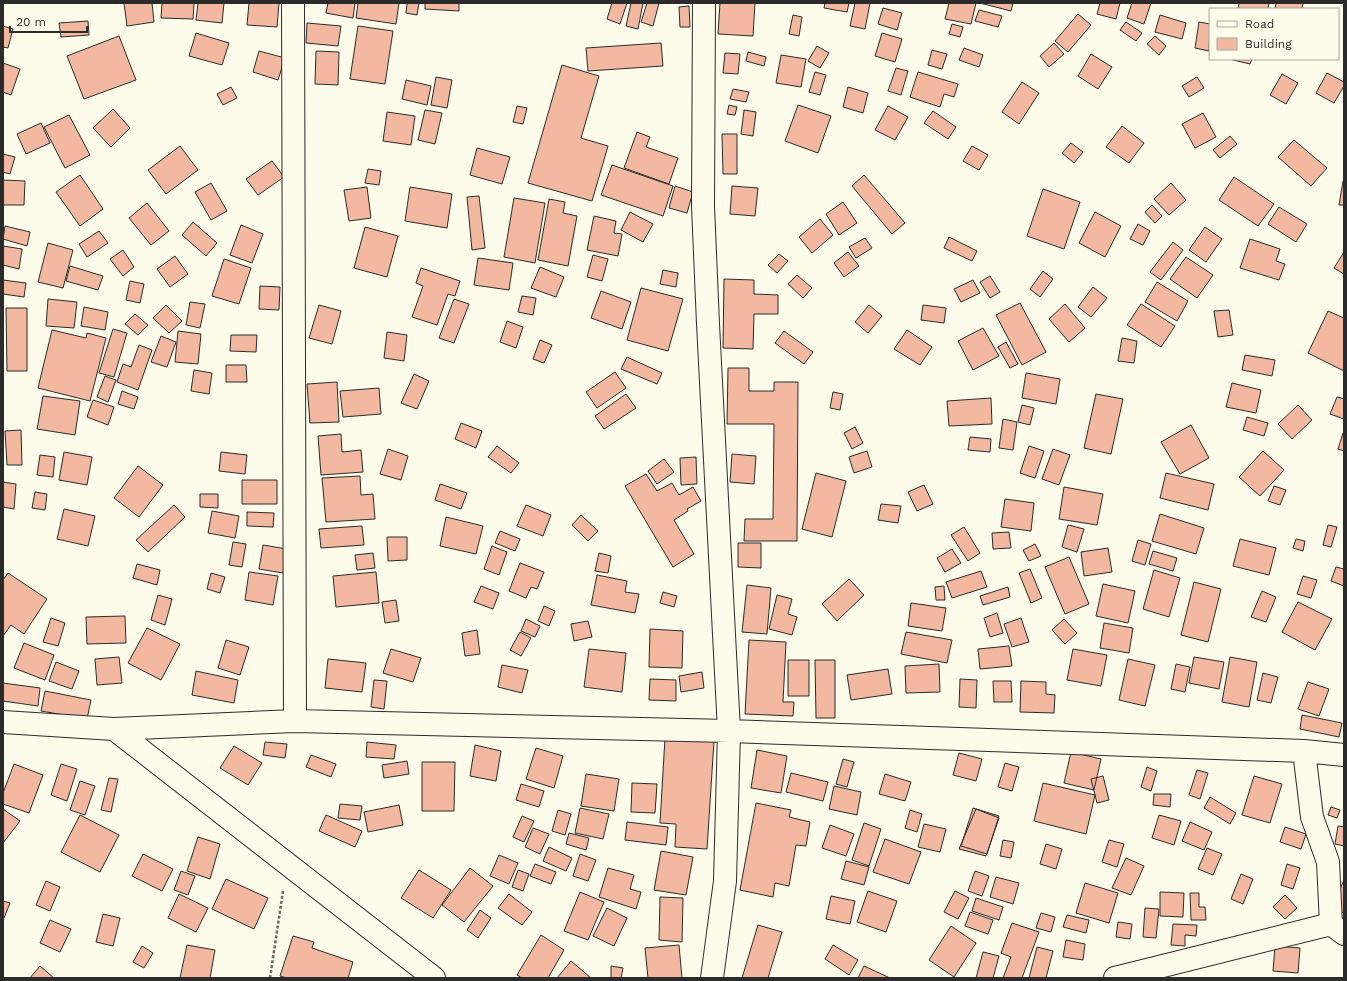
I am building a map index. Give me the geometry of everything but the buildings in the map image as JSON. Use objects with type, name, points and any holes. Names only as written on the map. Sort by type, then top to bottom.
[{"type":"street","points":[[293,3],[295,721]]},
{"type":"street","points":[[704,3],[704,222],[729,731],[725,881],[712,978]]},
{"type":"street","points":[[3,722],[114,729],[295,721],[729,731],[1304,751],[1344,755]]},
{"type":"street","points":[[114,729],[434,978]]},
{"type":"street","points":[[1115,978],[1337,929],[1328,862],[1312,817],[1304,751]]},
{"type":"path","points":[[270,978],[286,863]]}]
